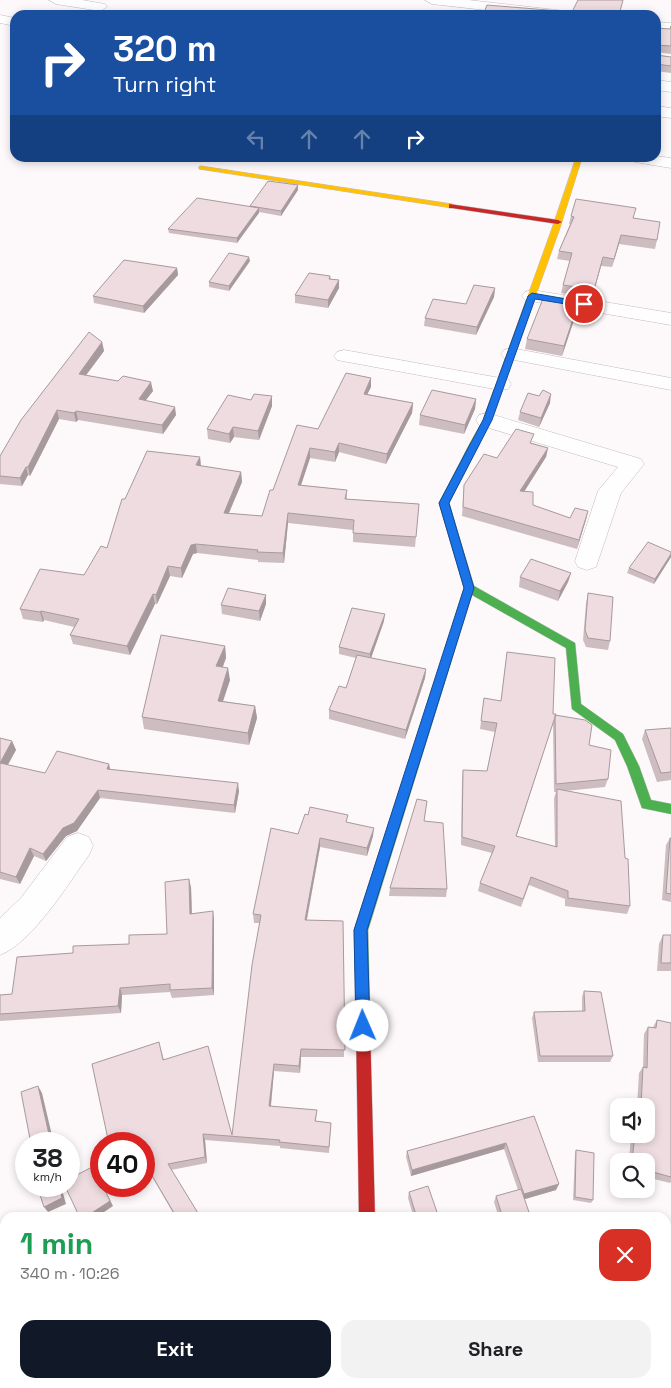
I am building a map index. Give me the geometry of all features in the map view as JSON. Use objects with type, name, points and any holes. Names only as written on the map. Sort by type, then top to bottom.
[{"type":"street","points":[[56,0],[100,8]]},
{"type":"street","points":[[432,0],[521,10]]},
{"type":"street","points":[[367,1212],[360,930],[469,588],[444,503],[487,420],[578,162]]},
{"type":"street","points":[[201,168],[558,222]]},
{"type":"street","points":[[532,296],[671,319]]},
{"type":"street","points":[[511,354],[671,384]]},
{"type":"street","points":[[344,356],[500,384]]},
{"type":"street","points":[[487,420],[633,464],[610,491],[587,560]]},
{"type":"street","points":[[469,588],[571,646],[576,706],[619,737],[633,766],[646,804],[671,809]]},
{"type":"street","points":[[0,940],[32,908],[78,846]]},
{"type":"building","points":[[578,0],[623,0],[620,10],[573,10]]},
{"type":"building","points":[[487,5],[548,10],[485,10]]},
{"type":"building","points":[[671,26],[671,46],[661,45],[661,28],[670,29]]},
{"type":"building","points":[[661,56],[671,57],[671,66],[661,65]]},
{"type":"building","points":[[268,181],[298,185],[281,211],[250,206]]},
{"type":"building","points":[[197,198],[259,208],[237,238],[168,229]]},
{"type":"building","points":[[576,199],[636,208],[633,218],[660,222],[657,240],[621,235],[614,259],[603,257],[594,290],[563,285],[572,253],[559,251],[574,217],[571,216]]},
{"type":"building","points":[[229,253],[249,257],[229,286],[209,282]]},
{"type":"building","points":[[124,260],[177,268],[143,306],[93,296]]},
{"type":"building","points":[[309,273],[330,276],[329,279],[339,280],[328,300],[295,295]]},
{"type":"building","points":[[474,285],[495,288],[477,327],[425,318],[433,299],[466,304]]},
{"type":"building","points":[[544,296],[579,301],[564,346],[527,339]]},
{"type":"building","points":[[89,332],[102,342],[79,374],[118,381],[123,376],[151,382],[139,399],[175,407],[162,425],[76,411],[74,413],[57,410],[28,467],[26,467],[20,478],[0,476],[0,456],[21,420]]},
{"type":"building","points":[[346,373],[371,378],[364,394],[413,403],[387,454],[339,443],[335,452],[310,448],[298,485],[347,490],[345,499],[419,504],[416,537],[353,533],[354,520],[288,513],[283,553],[191,545],[181,568],[168,566],[156,595],[153,594],[127,646],[70,635],[79,619],[41,611],[20,609],[40,569],[84,575],[101,546],[107,548],[122,499],[125,499],[147,451],[200,457],[196,465],[241,472],[224,513],[262,516],[270,490],[273,490],[297,425],[318,429]]},
{"type":"building","points":[[432,390],[476,399],[465,425],[420,415]]},
{"type":"building","points":[[543,390],[551,394],[541,418],[520,412],[528,393],[539,396]]},
{"type":"building","points":[[254,394],[272,396],[258,431],[233,427],[229,434],[207,429],[228,395],[251,400]]},
{"type":"building","points":[[516,429],[534,434],[530,443],[548,448],[520,491],[533,492],[533,505],[570,518],[575,508],[588,511],[579,540],[463,507],[464,485],[484,454],[497,458]]},
{"type":"building","points":[[648,542],[671,552],[655,579],[629,568]]},
{"type":"building","points":[[531,559],[571,573],[560,591],[520,577]]},
{"type":"building","points":[[228,588],[266,595],[259,611],[221,605]]},
{"type":"building","points":[[588,593],[613,597],[610,641],[588,638],[585,630]]},
{"type":"building","points":[[352,608],[385,614],[370,654],[339,647]]},
{"type":"building","points":[[161,635],[225,646],[216,666],[228,668],[218,701],[255,706],[248,733],[142,717]]},
{"type":"building","points":[[507,652],[555,658],[553,714],[556,714],[516,836],[557,847],[557,789],[621,801],[625,858],[628,859],[630,906],[568,898],[568,891],[531,877],[523,899],[480,883],[495,846],[462,837],[463,770],[487,771],[497,723],[481,721],[484,698],[501,701]]},
{"type":"building","points":[[357,655],[426,669],[406,730],[329,710],[339,686],[346,688]]},
{"type":"building","points":[[555,715],[585,720],[592,725],[589,745],[611,750],[608,779],[556,784]]},
{"type":"building","points":[[671,728],[671,772],[661,773],[645,730]]},
{"type":"building","points":[[0,738],[12,741],[0,763]]},
{"type":"building","points":[[57,751],[109,764],[107,769],[238,783],[234,805],[98,790],[74,823],[63,828],[43,854],[30,848],[16,877],[0,872],[0,763],[45,773]]},
{"type":"building","points":[[417,799],[427,801],[424,821],[443,823],[447,889],[390,888]]},
{"type":"building","points":[[310,807],[348,815],[346,822],[374,828],[367,848],[320,838],[305,920],[343,921],[345,1050],[301,1049],[299,1066],[274,1064],[269,1106],[317,1110],[315,1121],[331,1123],[329,1147],[279,1142],[280,1140],[203,1134],[205,1157],[168,1164],[197,1212],[173,1212],[155,1181],[155,1132],[106,1132],[92,1064],[159,1042],[163,1060],[208,1046],[232,1135],[252,965],[261,915],[253,914],[271,828],[298,834],[305,814],[308,815]]},
{"type":"building","points":[[671,838],[671,894],[666,893]]},
{"type":"building","points":[[189,879],[190,914],[213,911],[212,988],[170,990],[170,984],[120,988],[118,1006],[0,1014],[0,995],[12,994],[17,957],[73,953],[73,946],[129,944],[129,935],[167,934],[165,882]]},
{"type":"building","points":[[663,935],[671,935],[671,963],[661,963]]},
{"type":"building","points":[[584,991],[601,992],[613,1056],[540,1056],[534,1012],[585,1011]]},
{"type":"building","points":[[657,1020],[671,1023],[671,1177],[655,1173],[655,1153],[633,1153],[634,1143],[655,1143],[655,1098],[641,1098],[643,1067],[647,1068],[648,1027],[656,1028]]},
{"type":"building","points":[[38,1086],[48,1132],[29,1132],[21,1092]]},
{"type":"building","points":[[534,1116],[559,1184],[524,1194],[506,1143],[412,1170],[407,1151]]},
{"type":"building","points":[[576,1150],[594,1153],[593,1200],[575,1197]]},
{"type":"building","points":[[90,1168],[90,1197],[108,1197],[110,1201],[93,1212],[77,1212],[70,1197],[80,1197],[80,1173]]},
{"type":"building","points":[[428,1186],[437,1212],[415,1212],[409,1192]]},
{"type":"building","points":[[521,1189],[529,1212],[501,1212],[496,1196]]},
{"type":"building","points":[[41,1197],[62,1197],[62,1198],[44,1207]]},
{"type":"traffic: fast","points":[[475,443],[444,503],[469,588],[571,646],[576,706],[619,737],[633,766],[646,804],[671,809]]},
{"type":"traffic: fast","points":[[363,1025],[361,930],[447,659]]},
{"type":"traffic: slow","points":[[475,443],[487,420],[578,162]]},
{"type":"traffic: slow","points":[[201,168],[452,206]]},
{"type":"traffic: slow","points":[[447,659],[469,588]]},
{"type":"traffic: jam","points":[[452,206],[558,222]]},
{"type":"traffic: jam","points":[[363,1025],[367,1212]]},
{"type":"route","points":[[363,1026],[360,930],[469,588],[444,503],[487,420],[532,296],[584,304]]}]
